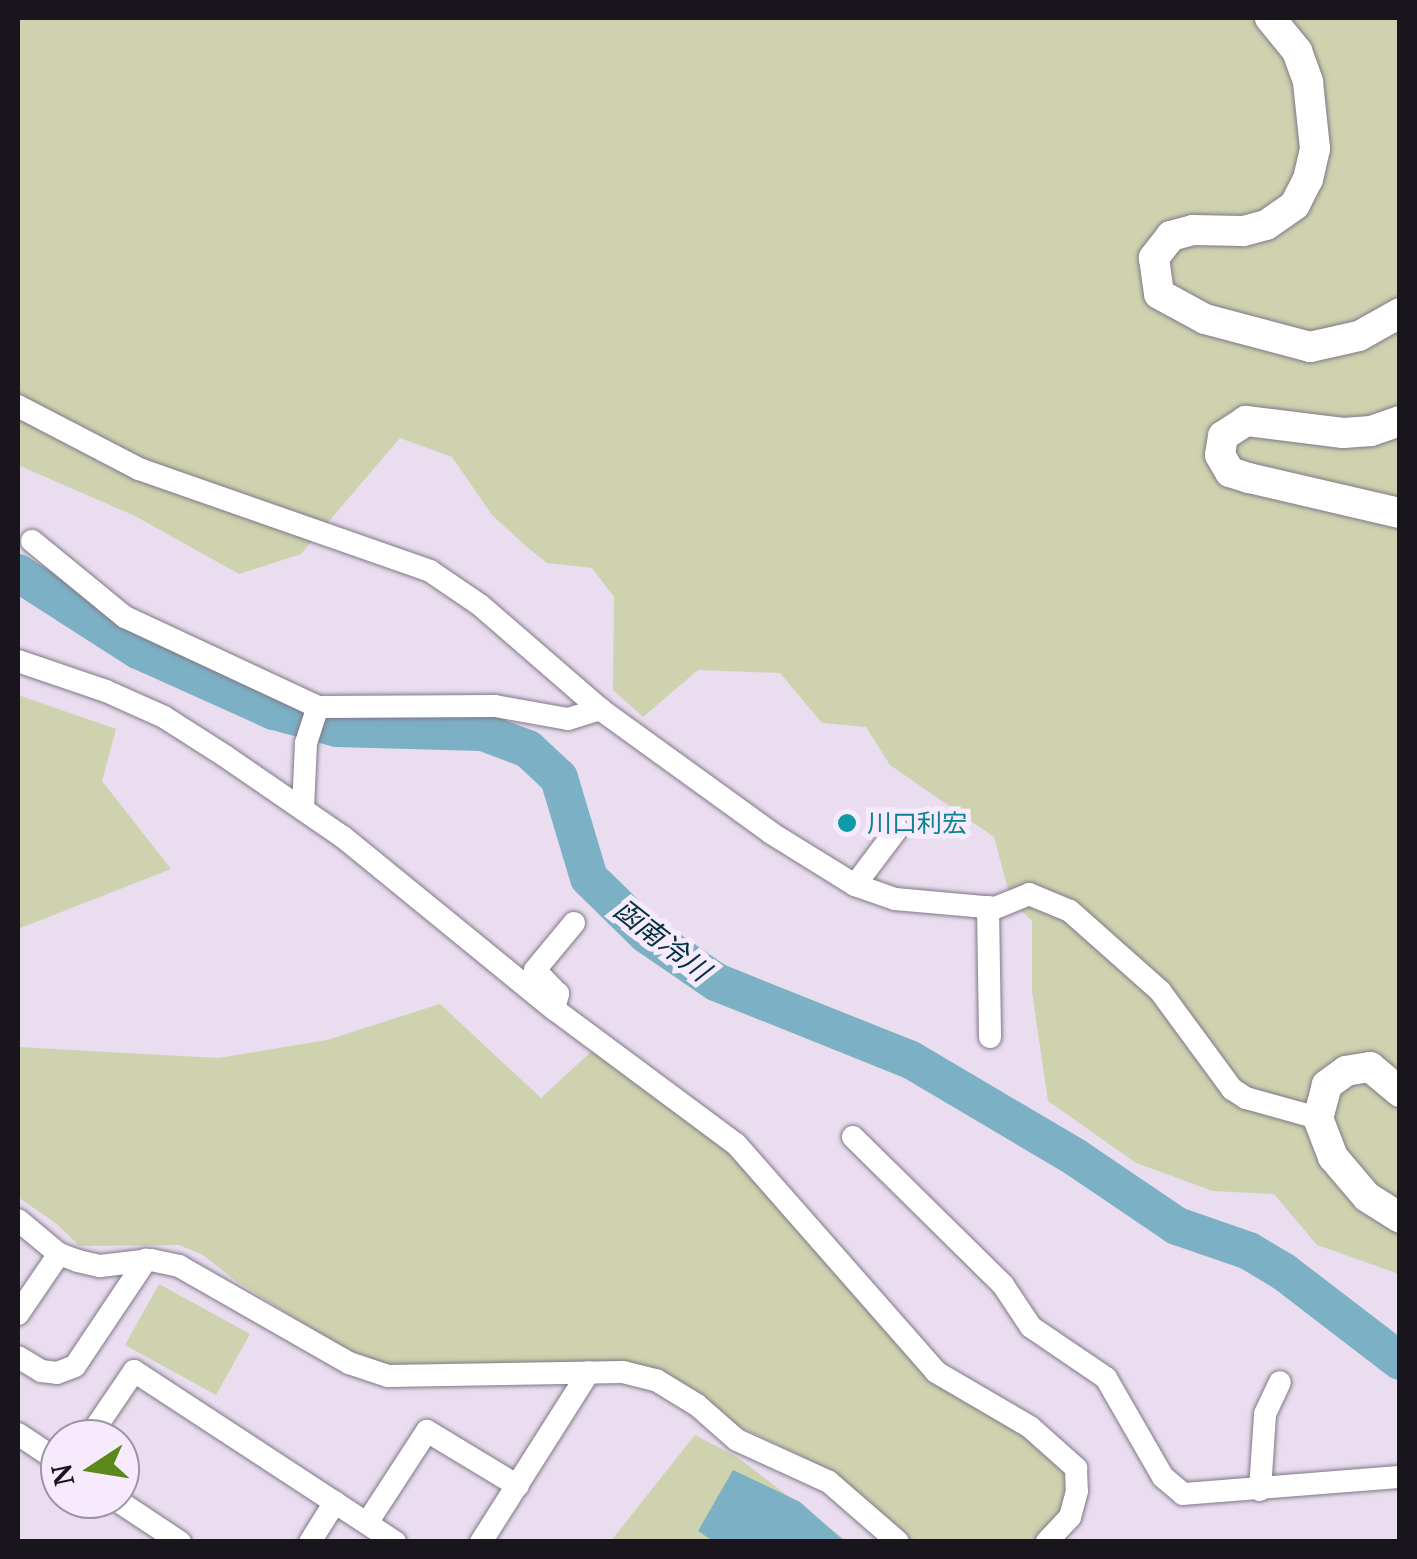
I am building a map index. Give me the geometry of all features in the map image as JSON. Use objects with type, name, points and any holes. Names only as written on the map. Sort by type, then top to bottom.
[{"type":"street","points":[[1270,18],[1297,51],[1308,82],[1315,149],[1308,180],[1295,205],[1266,224],[1243,231],[1192,230],[1171,236],[1154,258],[1159,294],[1205,320],[1310,348],[1359,336],[1400,313]]},
{"type":"street","points":[[18,406],[138,469],[430,571],[480,605],[600,708],[771,833],[856,885],[913,902],[988,908],[1029,894],[1070,910],[1160,991],[1232,1089],[1246,1098],[1318,1118]]},
{"type":"street","points":[[1400,421],[1371,431],[1342,434],[1246,421],[1223,436],[1220,455],[1230,472],[1400,512]]},
{"type":"street","points":[[32,541],[125,617],[318,707],[494,706],[568,719],[600,708]]},
{"type":"street","points":[[18,661],[106,691],[164,718],[302,809],[554,1008],[736,1144],[936,1372],[1030,1427],[1076,1468],[1078,1492],[1070,1517],[1046,1542]]},
{"type":"street","points":[[302,809],[306,742],[318,707]]},
{"type":"street","points":[[856,885],[897,829]]},
{"type":"street","points":[[988,908],[990,1037]]},
{"type":"street","points":[[554,1008],[558,994],[535,970],[574,923]]},
{"type":"street","points":[[1400,1092],[1370,1067],[1346,1071],[1327,1085],[1318,1118],[1333,1156],[1367,1198],[1400,1218]]},
{"type":"street","points":[[853,1137],[1003,1285],[1031,1327],[1106,1378],[1163,1477],[1183,1494],[1400,1477]]},
{"type":"street","points":[[18,1220],[60,1254],[100,1266],[146,1260],[179,1266],[349,1362],[388,1376],[434,1379],[624,1372],[656,1380],[697,1405],[738,1440],[829,1482],[898,1542]]},
{"type":"street","points":[[18,1314],[60,1254]]},
{"type":"street","points":[[18,1357],[41,1371],[57,1373],[75,1366],[146,1260]]},
{"type":"street","points":[[102,1419],[134,1371],[395,1542]]},
{"type":"street","points":[[481,1542],[590,1372]]},
{"type":"street","points":[[1260,1490],[1265,1414],[1280,1382]]},
{"type":"street","points":[[367,1523],[427,1431],[518,1486]]},
{"type":"street","points":[[18,1434],[40,1449]]},
{"type":"street","points":[[310,1542],[336,1502]]},
{"type":"street","points":[[140,1515],[180,1542]]},
{"type":"green space","points":[[18,18],[1399,18],[1399,1274],[1317,1245],[1274,1194],[1213,1191],[1136,1163],[1048,1101],[1032,992],[1032,921],[1011,900],[994,837],[890,765],[866,727],[822,723],[780,673],[698,670],[643,717],[613,690],[614,597],[592,568],[547,563],[527,547],[492,515],[452,457],[400,438],[301,554],[239,574],[135,516],[18,465]]},
{"type":"green space","points":[[18,695],[116,729],[102,781],[171,869],[18,929]]},
{"type":"green space","points":[[440,1004],[541,1098],[594,1049],[722,1143],[949,1384],[1036,1441],[1073,1480],[1053,1538],[1045,1542],[895,1541],[812,1461],[629,1374],[388,1376],[236,1281],[203,1255],[179,1245],[79,1246],[57,1224],[18,1197],[18,1039],[19,1047],[218,1058],[327,1040]]},
{"type":"green space","points":[[159,1284],[250,1334],[216,1395],[125,1345]]},
{"type":"green space","points":[[695,1435],[737,1457],[847,1541],[610,1542]]},
{"type":"water","points":[[733,1470],[800,1502],[844,1541],[713,1541],[698,1531]]},
{"type":"waterway","name":"函南冷川","points":[[18,573],[138,650],[274,711],[337,728],[483,732],[528,749],[559,778],[589,878],[646,934],[716,982],[911,1060],[1075,1157],[1177,1226],[1249,1251],[1284,1272],[1400,1361]]},
{"type":"place","name":"川口利宏","points":[[847,823]]}]
